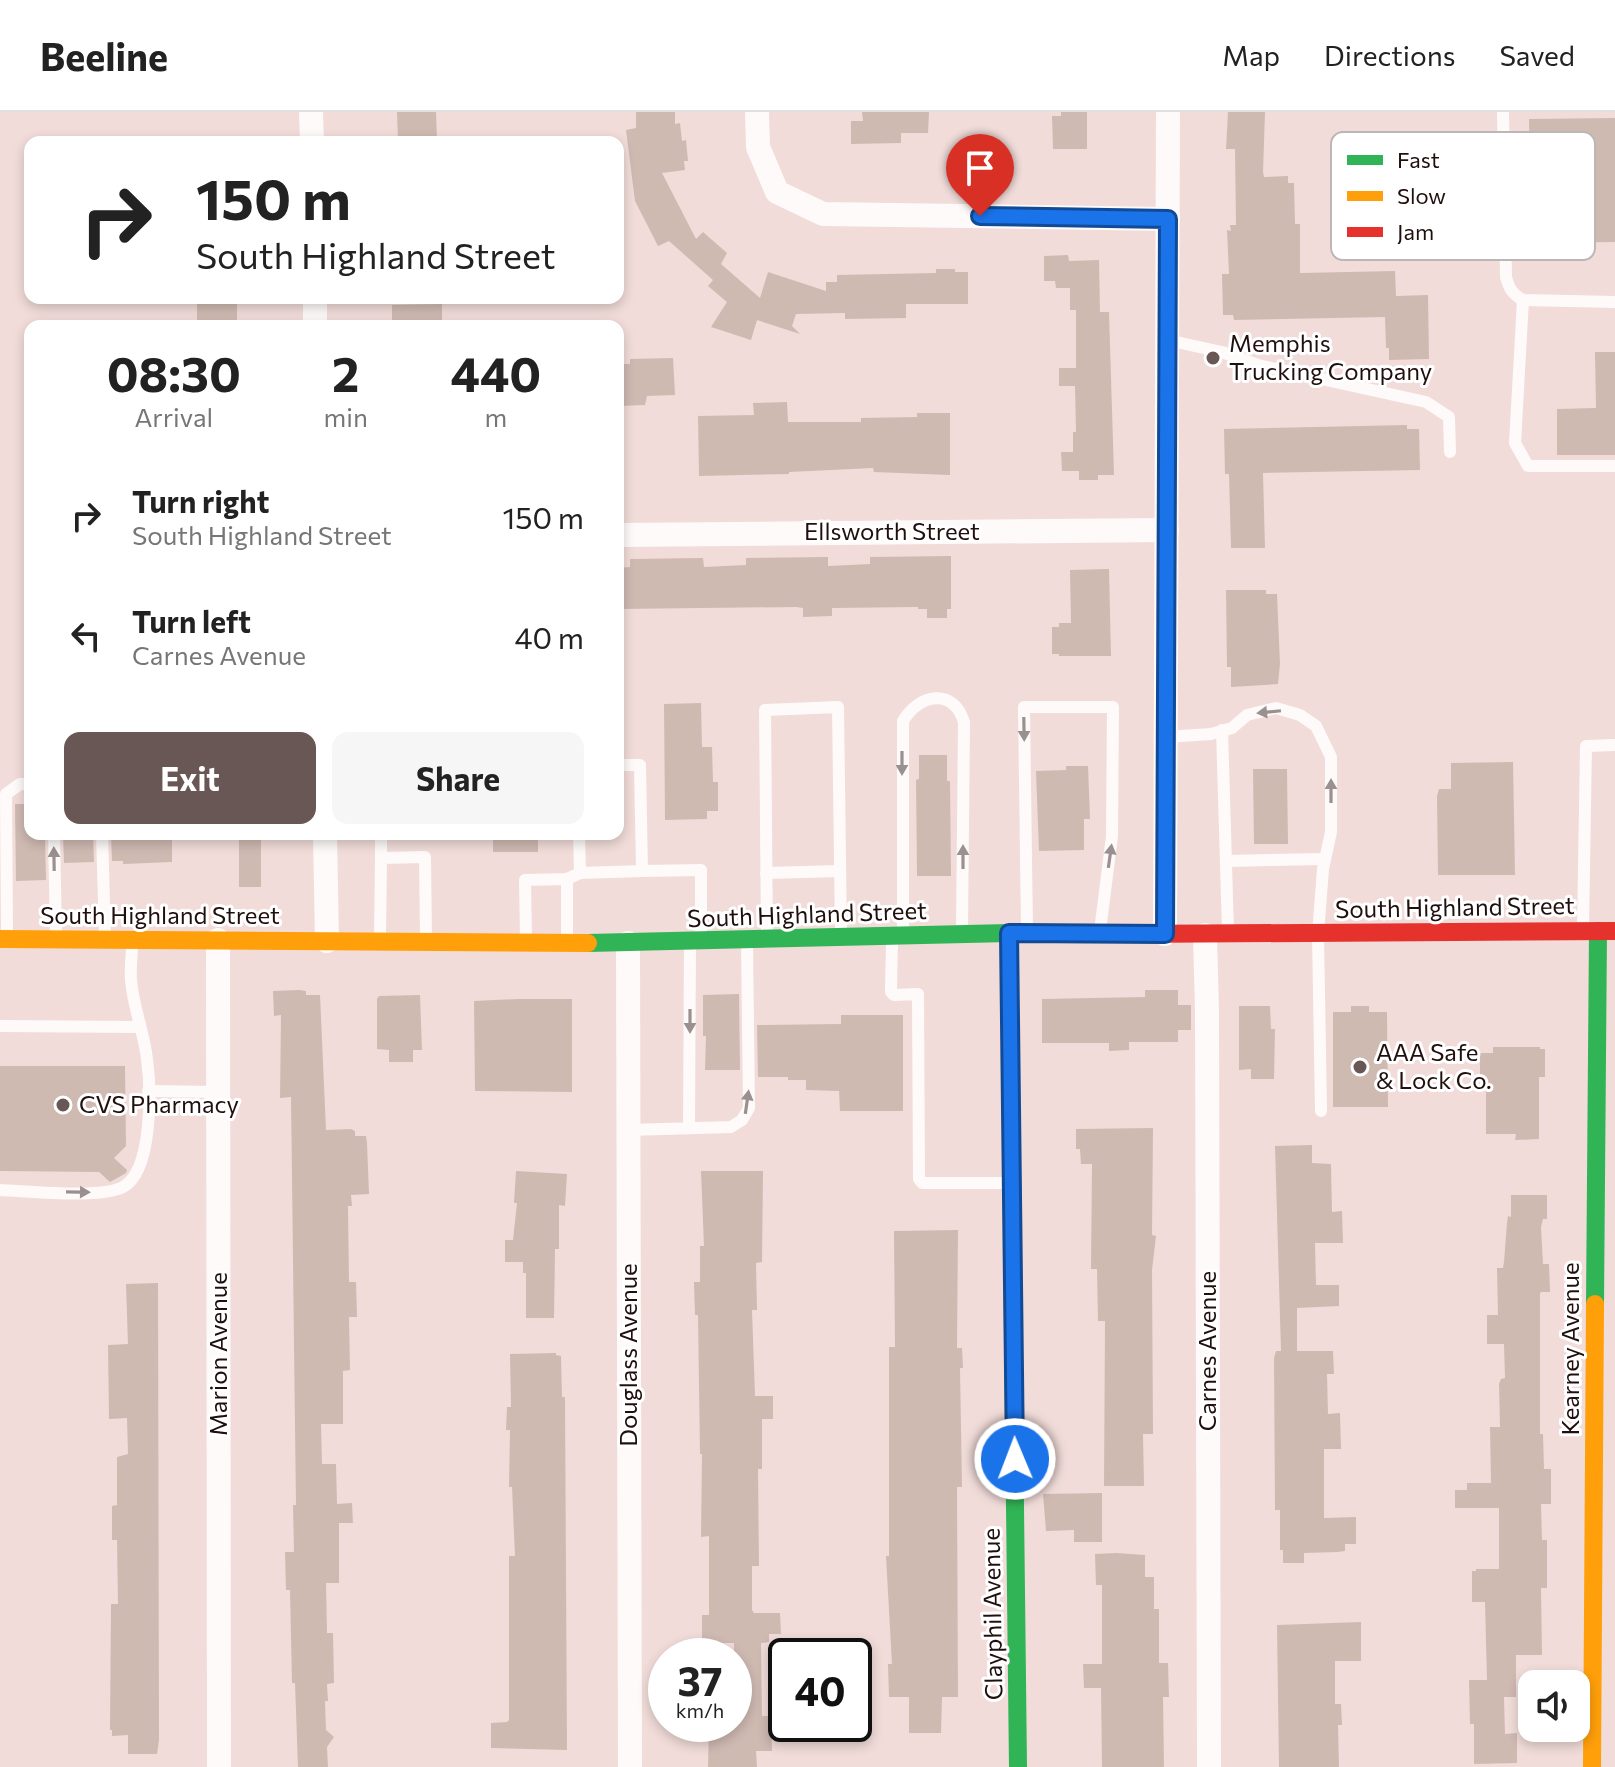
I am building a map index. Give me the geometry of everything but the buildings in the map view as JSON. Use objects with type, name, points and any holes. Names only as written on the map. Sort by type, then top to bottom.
[{"type":"street","points":[[311,112],[312,136]]},
{"type":"street","points":[[757,112],[758,147],[777,192],[823,214],[1168,219]]},
{"type":"street","points":[[1165,934],[1168,112]]},
{"type":"street","name":"Ellsworth Street","points":[[624,535],[1167,530]]},
{"type":"street","points":[[325,840],[327,941]]},
{"type":"street","name":"South Highland Street","points":[[4,939],[628,943],[1018,933],[1216,935],[1599,931]]},
{"type":"street","name":"Kearney Avenue","points":[[1592,1767],[1601,1203],[1599,931]]},
{"type":"street","name":"Clayphil Avenue","points":[[1018,933],[1012,1183],[1018,1767]]},
{"type":"street","name":"Carnes Avenue","points":[[1209,1767],[1208,1027],[1216,935]]},
{"type":"street","name":"Marion Avenue","points":[[218,940],[219,1767]]},
{"type":"street","name":"Douglass Avenue","points":[[628,943],[630,1767]]},
{"type":"lane","points":[[1503,112],[1503,132]]},
{"type":"lane","points":[[1506,260],[1509,288],[1523,300],[1615,302]]},
{"type":"lane","points":[[1523,300],[1515,443],[1519,454],[1528,466],[1615,466]]},
{"type":"lane","points":[[1167,340],[1222,352],[1258,365],[1426,402],[1449,417],[1450,452]]},
{"type":"lane","points":[[962,935],[964,722],[960,709],[951,701],[938,698],[924,700],[910,708],[903,721],[897,936],[891,992],[894,995],[918,994],[919,1179],[922,1183],[1012,1183]]},
{"type":"lane","points":[[767,940],[765,710],[838,707],[841,938]]},
{"type":"lane","points":[[1018,933],[1024,707],[1113,707],[1112,836],[1099,934]]},
{"type":"lane","points":[[1166,737],[1211,734],[1232,728],[1247,715],[1276,708],[1300,715],[1316,726],[1331,757],[1331,832],[1325,859],[1318,934],[1321,1111]]},
{"type":"lane","points":[[1216,935],[1226,861],[1222,730]]},
{"type":"lane","points":[[1599,931],[1586,746],[1615,745]]},
{"type":"lane","points":[[624,765],[640,765],[642,871]]},
{"type":"lane","points":[[4,939],[6,794],[24,784]]},
{"type":"lane","points":[[54,840],[56,940]]},
{"type":"lane","points":[[102,840],[105,940]]},
{"type":"lane","points":[[380,942],[381,840]]},
{"type":"lane","points":[[579,840],[580,873]]},
{"type":"lane","points":[[381,858],[425,857],[426,942]]},
{"type":"lane","points":[[1226,861],[1325,859]]},
{"type":"lane","points":[[526,943],[525,880],[567,879],[580,873],[701,870],[689,1127]]},
{"type":"lane","points":[[766,873],[840,871]]},
{"type":"lane","points":[[567,879],[567,943]]},
{"type":"lane","points":[[0,1190],[101,1192],[121,1188],[133,1180],[148,1128],[148,1091],[147,1058],[131,982],[132,940]]},
{"type":"lane","points":[[629,1130],[731,1127],[742,1120],[749,1108],[747,941]]},
{"type":"lane","points":[[0,1026],[140,1027]]},
{"type":"lane","points":[[148,1091],[218,1092]]},
{"type":"traffic: fast","points":[[1595,1304],[1598,931]]},
{"type":"traffic: fast","points":[[588,943],[1009,933],[1128,934]]},
{"type":"traffic: fast","points":[[1013,1332],[1018,1767]]},
{"type":"traffic: slow","points":[[1009,933],[1013,1332]]},
{"type":"traffic: slow","points":[[0,939],[588,943]]},
{"type":"traffic: slow","points":[[1592,1767],[1595,1304]]},
{"type":"traffic: jam","points":[[1128,934],[1615,931]]},
{"type":"place","name":"Memphis Trucking Company","points":[[1213,358]]},
{"type":"place","name":"AAA Safe & Lock Co.","points":[[1360,1067]]},
{"type":"place","name":"CVS Pharmacy","points":[[63,1105]]},
{"type":"route","points":[[980,216],[1168,219],[1165,934],[1009,933],[1015,1459]]}]
